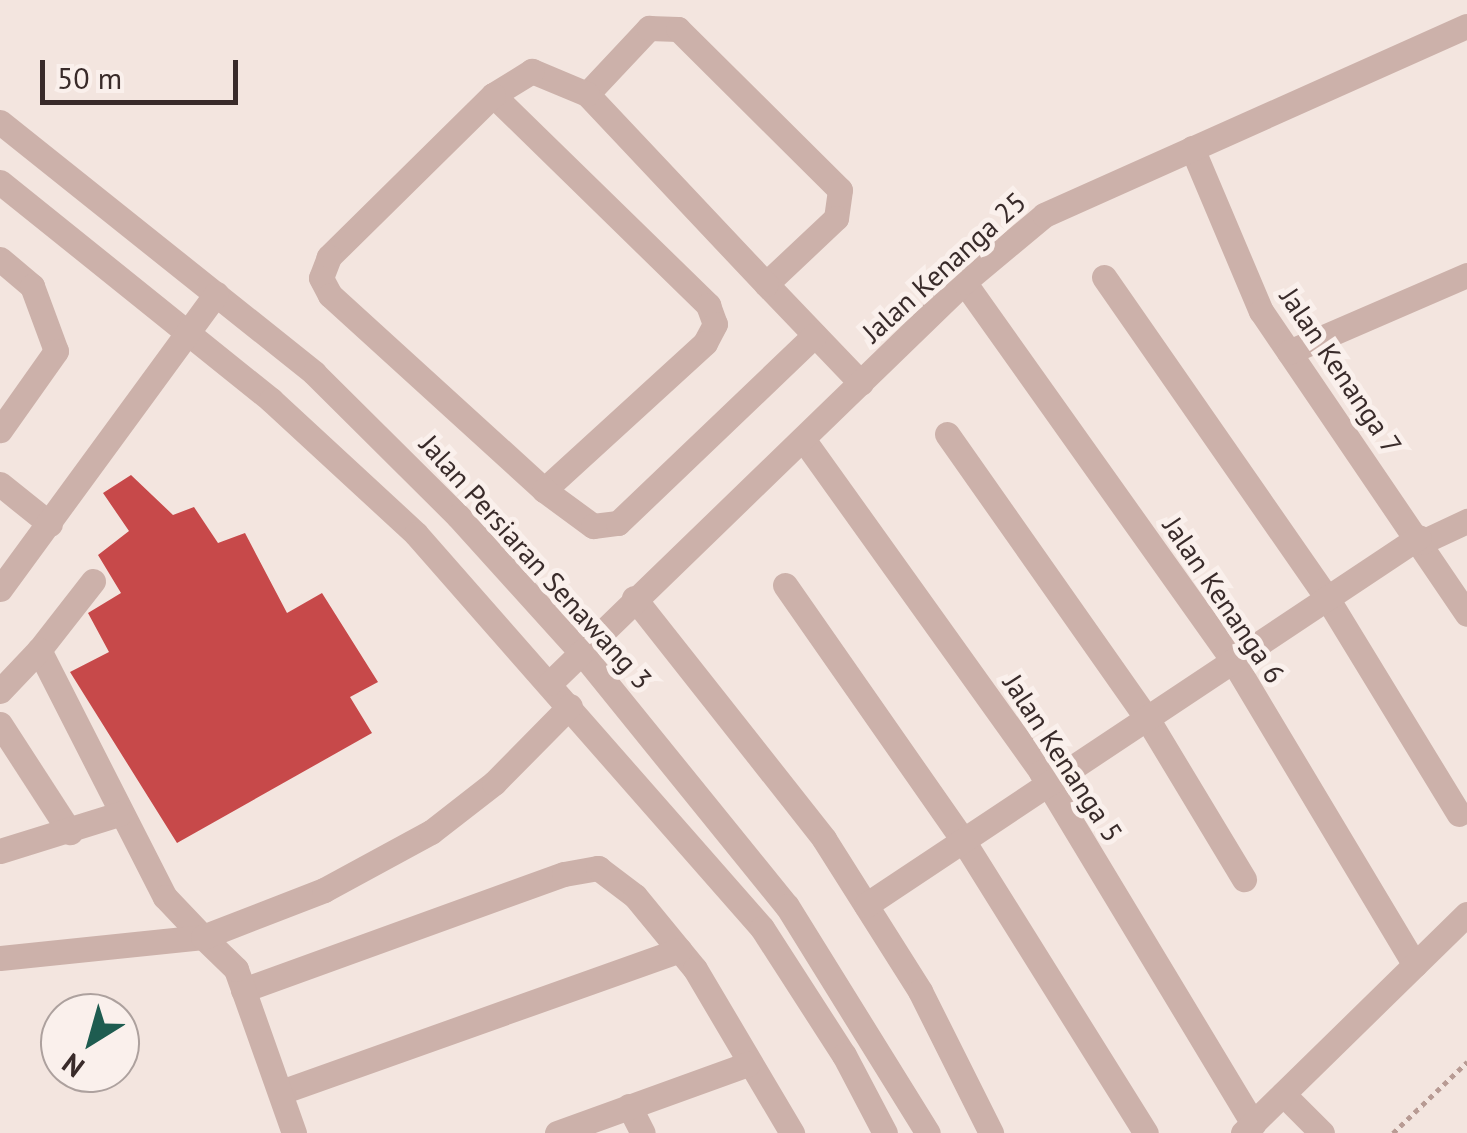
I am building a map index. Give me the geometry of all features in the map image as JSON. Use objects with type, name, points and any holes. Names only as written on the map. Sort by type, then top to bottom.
[{"type":"street","name":"Jalan Kenanga 25","points":[[550,684],[964,282],[1044,215],[1467,26]]},
{"type":"street","points":[[587,94],[649,28],[678,30],[840,190],[836,218],[766,284]]},
{"type":"street","points":[[815,335],[618,522],[593,526],[544,490],[330,295],[321,278],[329,257],[493,95],[532,71],[587,94],[861,383]]},
{"type":"street","points":[[493,95],[708,305],[716,324],[705,343],[544,490]]},
{"type":"street","name":"Jalan Persiaran Senawang 3","points":[[0,122],[216,294],[390,443],[581,652],[786,906],[928,1133]]},
{"type":"street","name":"Jalan Kenanga 7","points":[[1192,148],[1261,312],[1421,540],[1467,614]]},
{"type":"street","points":[[0,182],[271,400],[416,534],[762,928],[844,1054],[885,1133]]},
{"type":"street","points":[[0,259],[32,286],[56,351],[0,430]]},
{"type":"street","points":[[1289,352],[1467,274]]},
{"type":"street","points":[[1104,277],[1326,598],[1458,814]]},
{"type":"street","name":"Jalan Kenanga 6","points":[[964,282],[1232,661],[1415,965]]},
{"type":"street","points":[[0,589],[216,294]]},
{"type":"street","points":[[947,434],[1148,720],[1244,880]]},
{"type":"street","name":"Jalan Kenanga 5","points":[[803,439],[1050,786],[1248,1128]]},
{"type":"street","points":[[0,484],[50,524]]},
{"type":"street","points":[[866,906],[1326,598],[1421,540],[1467,522]]},
{"type":"street","points":[[0,691],[39,650],[93,581]]},
{"type":"street","points":[[785,585],[964,842],[1146,1133]]},
{"type":"street","points":[[635,598],[812,824],[920,990],[992,1133]]},
{"type":"street","points":[[39,650],[165,897],[236,969],[294,1133]]},
{"type":"street","points":[[0,958],[202,937],[324,890],[432,832],[494,782],[570,706]]},
{"type":"street","points":[[0,724],[70,832]]},
{"type":"street","points":[[0,851],[120,814]]},
{"type":"street","points":[[243,990],[564,874],[598,868],[635,896],[679,950],[792,1133]]},
{"type":"street","points":[[1248,1128],[1467,914]]},
{"type":"street","points":[[281,1092],[679,950]]},
{"type":"street","points":[[557,1133],[748,1064]]},
{"type":"street","points":[[1283,1094],[1322,1133]]},
{"type":"street","points":[[629,1106],[643,1133]]},
{"type":"path","points":[[1393,1133],[1467,1062]]},
{"type":"building","points":[[131,475],[173,515],[194,507],[218,543],[245,533],[287,613],[322,593],[378,682],[350,697],[372,733],[177,843],[70,672],[109,652],[88,613],[121,593],[98,555],[129,531],[103,493]]}]
